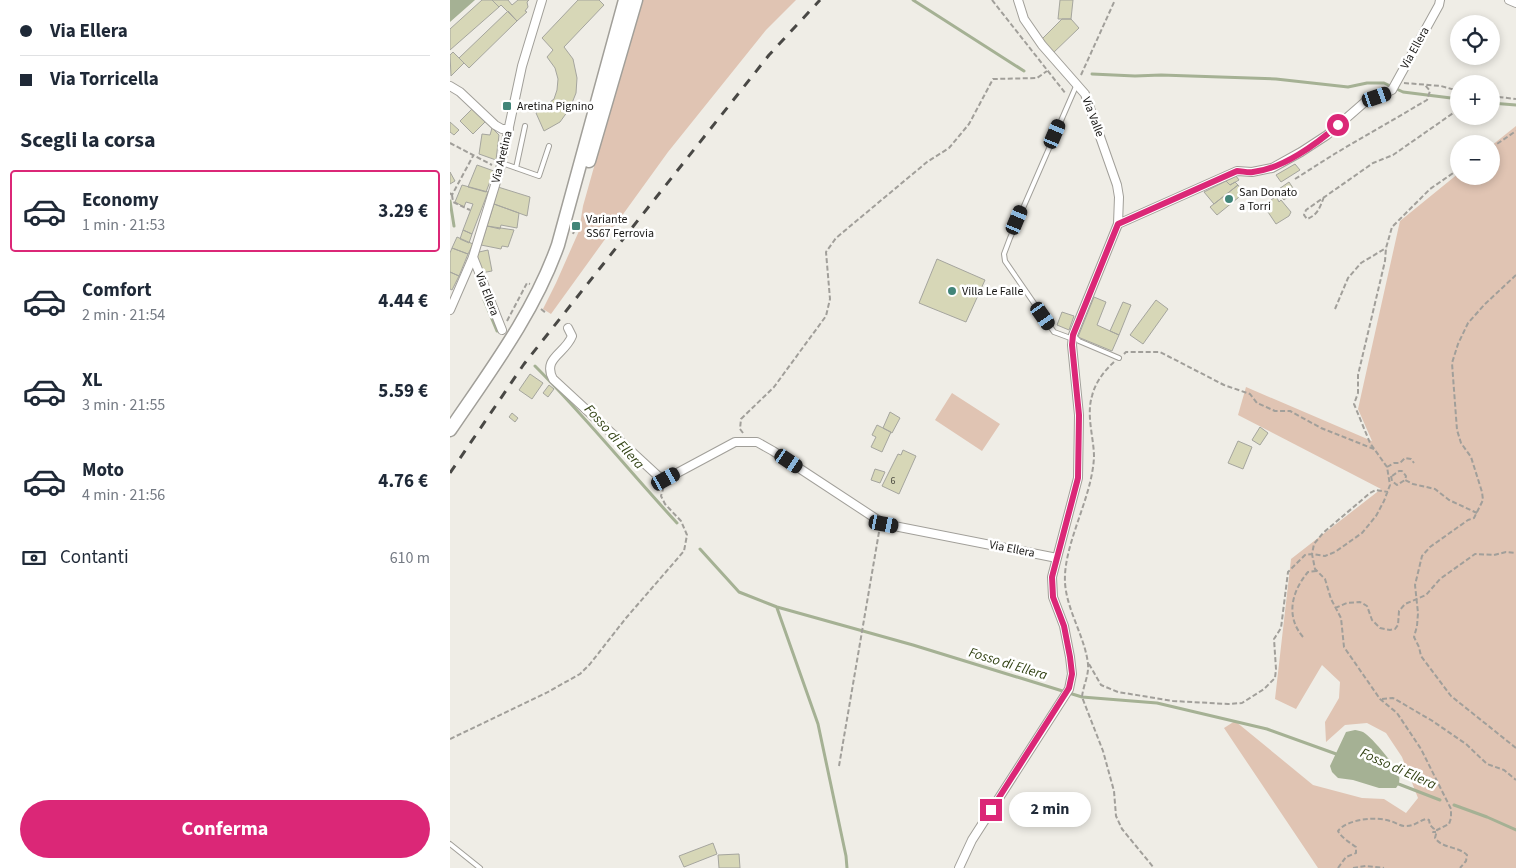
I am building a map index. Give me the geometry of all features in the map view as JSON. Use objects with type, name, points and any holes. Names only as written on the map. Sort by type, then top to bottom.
[{"type":"main road","points":[[558,245],[625,0]]},
{"type":"main road","points":[[450,430],[520,324],[538,294],[549,269],[577,200],[636,0]]},
{"type":"street","name":"Via Aretina","points":[[450,310],[473,257],[501,166],[522,66],[542,0]]},
{"type":"street","name":"Via Valle","points":[[1018,0],[1024,19],[1042,46],[1084,94],[1117,185],[1119,197],[1118,224]]},
{"type":"street","name":"Via Ellera","points":[[1118,224],[1237,171],[1252,172],[1272,168],[1327,136],[1366,101],[1392,90],[1440,0]]},
{"type":"street","points":[[1509,0],[1516,2]]},
{"type":"street","points":[[450,86],[460,92],[498,127],[509,129]]},
{"type":"street","points":[[960,868],[972,840],[1067,692],[1072,674],[1064,626],[1053,597],[1052,577],[1078,478],[1079,415],[1073,337],[1118,224]]},
{"type":"street","name":"Via Ellera","points":[[473,257],[502,330]]},
{"type":"street","points":[[568,328],[572,336],[570,342],[550,362],[549,372],[553,379],[649,469],[666,479],[735,442],[751,442]]},
{"type":"street","name":"Via Ellera","points":[[751,442],[757,442],[773,451],[881,522],[1057,558]]},
{"type":"lane","points":[[1076,84],[1010,238],[1004,254],[1005,261],[1054,332],[1073,337],[1119,358]]},
{"type":"lane","points":[[516,168],[525,126]]},
{"type":"lane","points":[[501,166],[516,168],[539,176],[549,146]]},
{"type":"lane","points":[[450,844],[480,868]]},
{"type":"path","points":[[992,0],[1070,99]]},
{"type":"path","points":[[1076,84],[1115,0]]},
{"type":"path","points":[[751,442],[740,429],[741,420],[774,387],[826,316],[830,299],[826,252],[836,238],[926,162],[949,148],[968,124],[993,79],[1037,78],[1048,71]]},
{"type":"path","points":[[1397,82],[1450,88]]},
{"type":"path","points":[[1295,179],[1427,100],[1430,91],[1425,86]]},
{"type":"path","points":[[1500,97],[1516,99]]},
{"type":"path","points":[[1324,197],[1318,212],[1307,219],[1304,215],[1306,210],[1324,197],[1373,163],[1393,155],[1450,115]]},
{"type":"path","points":[[1500,142],[1516,130]]},
{"type":"path","points":[[450,143],[474,156],[501,166]]},
{"type":"path","points":[[470,210],[453,202],[451,194],[474,156]]},
{"type":"path","points":[[1405,480],[1397,485],[1392,481],[1387,467],[1370,444],[1354,404],[1358,393],[1358,375],[1392,227],[1430,189],[1450,175]]},
{"type":"path","points":[[1335,309],[1352,273],[1361,263],[1386,248]]},
{"type":"path","points":[[1516,275],[1488,300],[1468,324],[1458,344],[1452,363],[1457,430],[1460,443],[1471,457],[1483,500],[1474,518],[1468,520],[1422,556],[1415,586],[1418,598],[1418,626],[1414,637],[1421,656],[1451,696],[1516,748]]},
{"type":"path","points":[[513,311],[527,283],[530,284]]},
{"type":"path","points":[[540,310],[546,313]]},
{"type":"path","points":[[1375,450],[1321,428],[1290,411],[1275,411],[1257,404],[1250,394],[1224,385],[1160,352],[1126,352],[1119,358],[1096,383],[1091,399],[1094,457],[1089,487],[1067,562],[1065,584],[1088,662],[1101,685],[1118,692],[1173,701],[1228,704],[1242,703],[1264,689],[1275,678],[1274,639],[1281,628],[1288,572],[1305,556],[1312,554],[1325,556],[1335,552],[1362,533],[1376,516],[1388,492],[1391,476]]},
{"type":"path","points":[[1387,467],[1394,463],[1400,463],[1405,458],[1411,459],[1414,462]]},
{"type":"path","points":[[1391,476],[1402,471],[1406,476],[1405,480]]},
{"type":"path","points":[[450,739],[546,693],[580,674],[668,571],[684,551],[687,535],[681,521],[666,504],[662,496],[666,479]]},
{"type":"path","points":[[1405,480],[1413,484],[1435,489],[1450,500],[1477,512]]},
{"type":"path","points":[[1388,492],[1376,490],[1370,493],[1323,533],[1314,544],[1312,554],[1317,571],[1325,580],[1340,618],[1344,647],[1380,699],[1397,713],[1421,749],[1451,808],[1452,818],[1449,824],[1436,832]]},
{"type":"path","points":[[839,766],[881,522]]},
{"type":"path","points":[[1336,608],[1347,603],[1360,602],[1367,606],[1372,620],[1380,628],[1394,629],[1398,625],[1399,611],[1405,604],[1426,595],[1440,579],[1475,554],[1516,553]]},
{"type":"path","points":[[1303,637],[1299,633],[1291,611],[1294,597],[1302,580],[1308,572],[1317,571]]},
{"type":"path","points":[[1088,662],[1088,672],[1082,691],[1082,698],[1103,751],[1114,791],[1116,816],[1122,829],[1154,868]]},
{"type":"path","points":[[1380,699],[1393,698],[1466,744],[1487,764],[1504,770],[1516,780]]},
{"type":"path","points":[[1338,868],[1346,857],[1356,853],[1356,847],[1349,840],[1344,839],[1338,831],[1348,823],[1372,817],[1389,820],[1404,826],[1413,826],[1426,819],[1429,820],[1430,825],[1434,829],[1433,832],[1436,832],[1435,838],[1437,841],[1451,848],[1461,850],[1466,854],[1466,861],[1460,868]]},
{"type":"path","points":[[1354,868],[1384,868]]},
{"type":"shaded area","points":[[450,0],[475,0],[450,22]]},
{"type":"shaded area","points":[[641,0],[796,0],[766,30],[668,152],[551,314],[543,309],[579,231],[583,206]]},
{"type":"shaded area","points":[[1516,126],[1516,868],[1318,868],[1224,728],[1235,721],[1313,785],[1362,798],[1384,799],[1406,813],[1418,798],[1402,757],[1386,733],[1367,723],[1345,725],[1326,742],[1325,722],[1339,698],[1340,682],[1322,665],[1296,709],[1275,699],[1291,559],[1381,489],[1238,415],[1246,387],[1372,441],[1358,409],[1400,221],[1450,180],[1450,185],[1500,185],[1500,139]]},
{"type":"shaded area","points":[[952,393],[1000,424],[982,451],[935,420]]},
{"type":"shaded area","points":[[1355,730],[1363,732],[1372,739],[1394,766],[1399,778],[1396,788],[1379,788],[1353,780],[1338,778],[1332,772],[1330,766],[1346,732]]},
{"type":"building","points":[[482,0],[492,0],[499,7],[450,50],[450,29]]},
{"type":"building","points":[[492,0],[508,0],[512,5],[518,0],[529,0],[525,11],[527,12],[517,21],[501,5],[499,7]]},
{"type":"building","points":[[578,0],[599,0],[604,5],[564,47],[573,59],[577,78],[576,93],[570,108],[560,122],[544,131],[536,113],[554,99],[558,79],[555,68],[547,57],[553,50],[542,38]]},
{"type":"building","points":[[1060,0],[1073,0],[1071,19],[1058,19]]},
{"type":"building","points":[[508,11],[517,21],[469,68],[459,58]]},
{"type":"building","points":[[1062,19],[1071,19],[1079,28],[1052,54],[1041,40]]},
{"type":"building","points":[[453,52],[464,63],[451,76],[450,55]]},
{"type":"building","points":[[472,109],[485,122],[473,134],[460,121]]},
{"type":"building","points":[[450,122],[459,130],[454,135],[450,132]]},
{"type":"building","points":[[492,128],[499,135],[496,160],[479,154],[482,134],[490,135]]},
{"type":"building","points":[[1295,164],[1300,170],[1281,182],[1276,175]]},
{"type":"building","points":[[477,165],[494,171],[486,192],[468,187]]},
{"type":"building","points":[[450,172],[455,181],[450,184]]},
{"type":"building","points":[[1236,176],[1239,180],[1230,185],[1226,181]]},
{"type":"building","points":[[1226,181],[1230,185],[1235,182],[1238,185],[1214,204],[1204,192]]},
{"type":"building","points":[[1289,182],[1295,191],[1284,200],[1276,191]]},
{"type":"building","points":[[462,185],[488,192],[472,234],[463,230],[473,204],[466,202],[464,207],[455,202]]},
{"type":"building","name":"San Donato a Torri","points":[[1238,185],[1244,193],[1217,215],[1210,207]]},
{"type":"building","points":[[498,187],[530,197],[527,216],[494,204]]},
{"type":"building","points":[[1276,196],[1279,202],[1281,200],[1291,212],[1289,216],[1276,224],[1264,206]]},
{"type":"building","points":[[494,204],[519,213],[517,228],[501,225],[500,229],[487,226]]},
{"type":"building","points":[[487,226],[514,230],[508,247],[502,246],[501,249],[481,245]]},
{"type":"building","points":[[463,230],[472,234],[469,243],[460,239]]},
{"type":"building","points":[[457,237],[473,244],[468,254],[452,248]]},
{"type":"building","points":[[452,248],[468,254],[459,276],[450,272],[450,253]]},
{"type":"building","points":[[488,250],[492,271],[481,273],[477,257],[479,252]]},
{"type":"building","name":"Villa Le Falle","points":[[937,259],[985,280],[966,322],[919,303]]},
{"type":"building","points":[[450,272],[459,276],[452,290],[450,289]]},
{"type":"building","points":[[1094,297],[1106,302],[1097,325],[1119,335],[1112,351],[1078,337]]},
{"type":"building","points":[[1156,300],[1168,309],[1143,344],[1130,335]]},
{"type":"building","points":[[1123,302],[1131,305],[1119,335],[1110,331]]},
{"type":"building","points":[[1062,312],[1074,316],[1069,330],[1057,325]]},
{"type":"building","points":[[530,374],[543,383],[532,399],[519,390]]},
{"type":"building","points":[[549,385],[554,389],[548,397],[543,393]]},
{"type":"building","points":[[890,412],[900,418],[892,433],[883,428]]},
{"type":"building","points":[[512,413],[518,418],[515,422],[509,417]]},
{"type":"building","points":[[877,425],[891,432],[882,452],[871,447],[876,437],[872,435]]},
{"type":"building","points":[[1260,427],[1268,433],[1260,445],[1252,440]]},
{"type":"building","points":[[1238,441],[1252,447],[1243,469],[1228,463]]},
{"type":"building","points":[[903,450],[916,456],[899,494],[882,486],[898,454],[901,455]]},
{"type":"building","points":[[875,469],[885,472],[880,483],[871,480]]},
{"type":"building","points":[[713,843],[717,854],[684,867],[679,856]]},
{"type":"building","points":[[739,854],[740,868],[719,868],[718,855]]},
{"type":"waterway","points":[[913,0],[1024,71]]},
{"type":"waterway","points":[[1092,74],[1276,79],[1348,87],[1367,83],[1384,83],[1403,92],[1450,98]]},
{"type":"waterway","points":[[1500,104],[1516,105]]},
{"type":"waterway","name":"Fosso di Ellera","points":[[450,201],[454,226]]},
{"type":"waterway","name":"Fosso di Ellera","points":[[484,300],[497,331]]},
{"type":"waterway","name":"Fosso di Ellera","points":[[535,366],[572,404],[677,523]]},
{"type":"waterway","name":"Fosso di Ellera","points":[[700,549],[739,592],[777,607],[913,645],[1082,697],[1157,703],[1267,729],[1339,755]]},
{"type":"waterway","points":[[777,608],[818,724],[847,868]]},
{"type":"waterway","name":"Fosso di Ellera","points":[[1396,783],[1440,800]]},
{"type":"waterway","name":"Fosso di Ellera","points":[[1454,805],[1516,830]]},
{"type":"railway","points":[[450,473],[524,364],[769,55],[820,0]]},
{"type":"place","name":"Aretina Pignino","points":[[507,106]]},
{"type":"place","name":"San Donato a Torri","points":[[1229,199]]},
{"type":"place","name":"Variante SS67 Ferrovia","points":[[576,226]]},
{"type":"place","name":"Villa Le Falle","points":[[952,291]]},
{"type":"route","points":[[991,810],[1069,688],[1072,674],[1070,657],[1064,626],[1053,597],[1052,577],[1078,478],[1079,415],[1072,345],[1073,335],[1118,224],[1237,171],[1252,172],[1272,168],[1327,136],[1338,125]]}]
